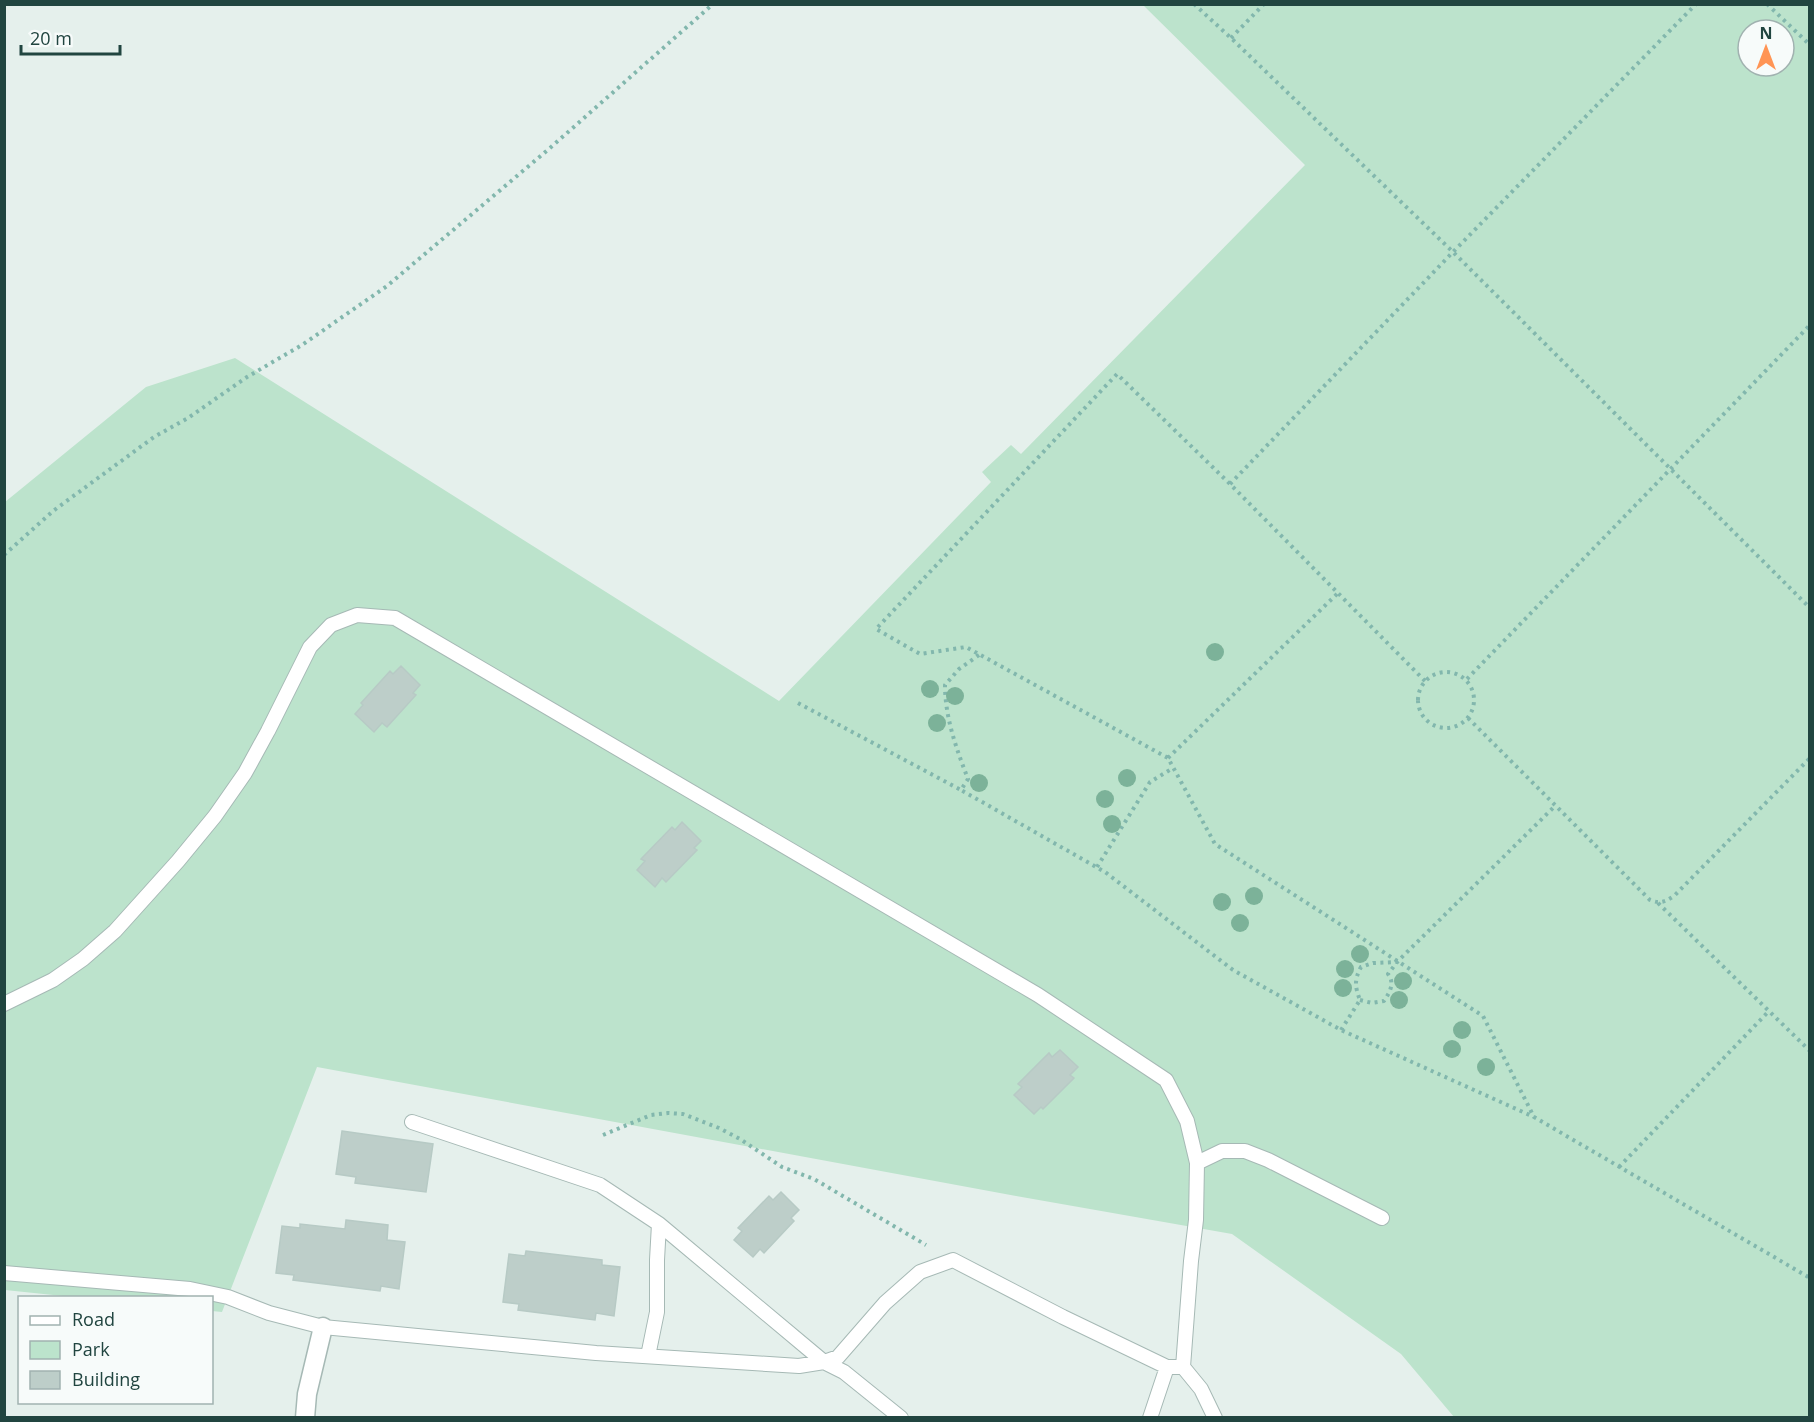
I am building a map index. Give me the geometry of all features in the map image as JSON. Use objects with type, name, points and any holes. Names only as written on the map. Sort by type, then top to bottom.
[{"type":"street","points":[[305,1418],[307,1394],[323,1327]]},
{"type":"lane","points":[[4,1004],[53,980],[83,959],[115,931],[178,861],[215,816],[245,773],[310,647],[331,626],[357,615],[395,618],[1038,995],[1166,1080],[1187,1121],[1197,1163],[1196,1220],[1183,1366],[1201,1389],[1215,1418]]},
{"type":"lane","points":[[412,1122],[600,1185],[659,1224],[824,1362],[844,1372],[894,1415]]},
{"type":"lane","points":[[1197,1163],[1222,1151],[1245,1151],[1268,1160],[1382,1218]]},
{"type":"lane","points":[[648,1356],[657,1312],[659,1224]]},
{"type":"lane","points":[[4,1273],[190,1289],[228,1297],[269,1313],[323,1327],[596,1353],[799,1366],[838,1357],[885,1303],[920,1272],[952,1260],[1167,1367],[1183,1366]]},
{"type":"lane","points":[[1150,1418],[1167,1367]]},
{"type":"path","points":[[4,555],[53,511],[154,437],[188,418],[247,378],[302,345],[387,286],[550,148],[713,4]]},
{"type":"path","points":[[1194,4],[1453,252],[1809,608]]},
{"type":"path","points":[[1231,38],[1264,4]]},
{"type":"path","points":[[1230,484],[1696,4]]},
{"type":"path","points":[[1767,4],[1809,45]]},
{"type":"path","points":[[1467,678],[1809,325]]},
{"type":"path","points":[[1425,681],[1230,484],[1117,374],[876,629],[920,654],[966,647],[1168,758],[1215,844],[1483,1016],[1534,1117]]},
{"type":"path","points":[[1168,758],[1338,593]]},
{"type":"path","points":[[961,790],[968,779],[945,706],[945,685],[959,669],[980,655]]},
{"type":"path","points":[[1453,671],[1467,678],[1474,691],[1475,705],[1468,718],[1458,726],[1445,728],[1433,725],[1423,716],[1418,705],[1418,692],[1425,681],[1437,672],[1453,671]]},
{"type":"path","points":[[798,703],[961,790],[1097,867],[1233,970],[1341,1030],[1534,1117],[1809,1278]]},
{"type":"path","points":[[1468,718],[1650,900],[1658,903],[1809,1051]]},
{"type":"path","points":[[1658,903],[1665,902],[1674,896],[1809,758]]},
{"type":"path","points":[[1097,867],[1150,782],[1173,768]]},
{"type":"path","points":[[1360,1000],[1372,1003],[1384,1001],[1390,991],[1391,978],[1388,974],[1398,962],[1555,806]]},
{"type":"path","points":[[1360,1000],[1355,978],[1361,967],[1373,963],[1398,962]]},
{"type":"path","points":[[1341,1030],[1360,1000]]},
{"type":"path","points":[[1619,1167],[1769,1011]]},
{"type":"path","points":[[603,1135],[651,1115],[683,1114],[740,1139],[782,1167],[814,1179],[952,1260]]},
{"type":"green space","points":[[1143,5],[1809,5],[1809,1417],[1454,1417],[1401,1354],[1232,1234],[317,1067],[222,1312],[213,1311],[213,1296],[63,1296],[5,1290],[5,502],[146,387],[235,358],[779,701],[991,482],[982,472],[1011,445],[1021,454],[1305,165]]},
{"type":"building","points":[[401,666],[420,685],[413,693],[416,695],[387,727],[382,723],[374,732],[355,714],[363,705],[361,703],[390,671],[393,674]]},
{"type":"building","points":[[682,822],[701,841],[694,848],[697,850],[666,882],[662,878],[655,887],[637,870],[645,861],[641,859],[672,827],[675,830]]},
{"type":"building","points":[[1060,1050],[1078,1067],[1070,1075],[1074,1078],[1043,1109],[1041,1107],[1034,1114],[1014,1095],[1022,1087],[1018,1084],[1049,1053],[1052,1057]]},
{"type":"building","points":[[342,1131],[433,1144],[426,1192],[355,1183],[356,1177],[336,1174]]},
{"type":"building","points":[[781,1192],[799,1210],[791,1218],[794,1221],[764,1253],[760,1249],[753,1257],[734,1240],[742,1231],[738,1228],[769,1196],[773,1200]]},
{"type":"building","points":[[346,1220],[388,1225],[387,1240],[405,1242],[399,1289],[381,1286],[380,1291],[293,1280],[294,1275],[276,1273],[282,1226],[300,1228],[300,1224],[345,1229]]},
{"type":"building","points":[[526,1251],[602,1260],[602,1265],[620,1267],[614,1316],[596,1313],[595,1320],[518,1310],[519,1304],[503,1302],[509,1254],[525,1256]]}]
